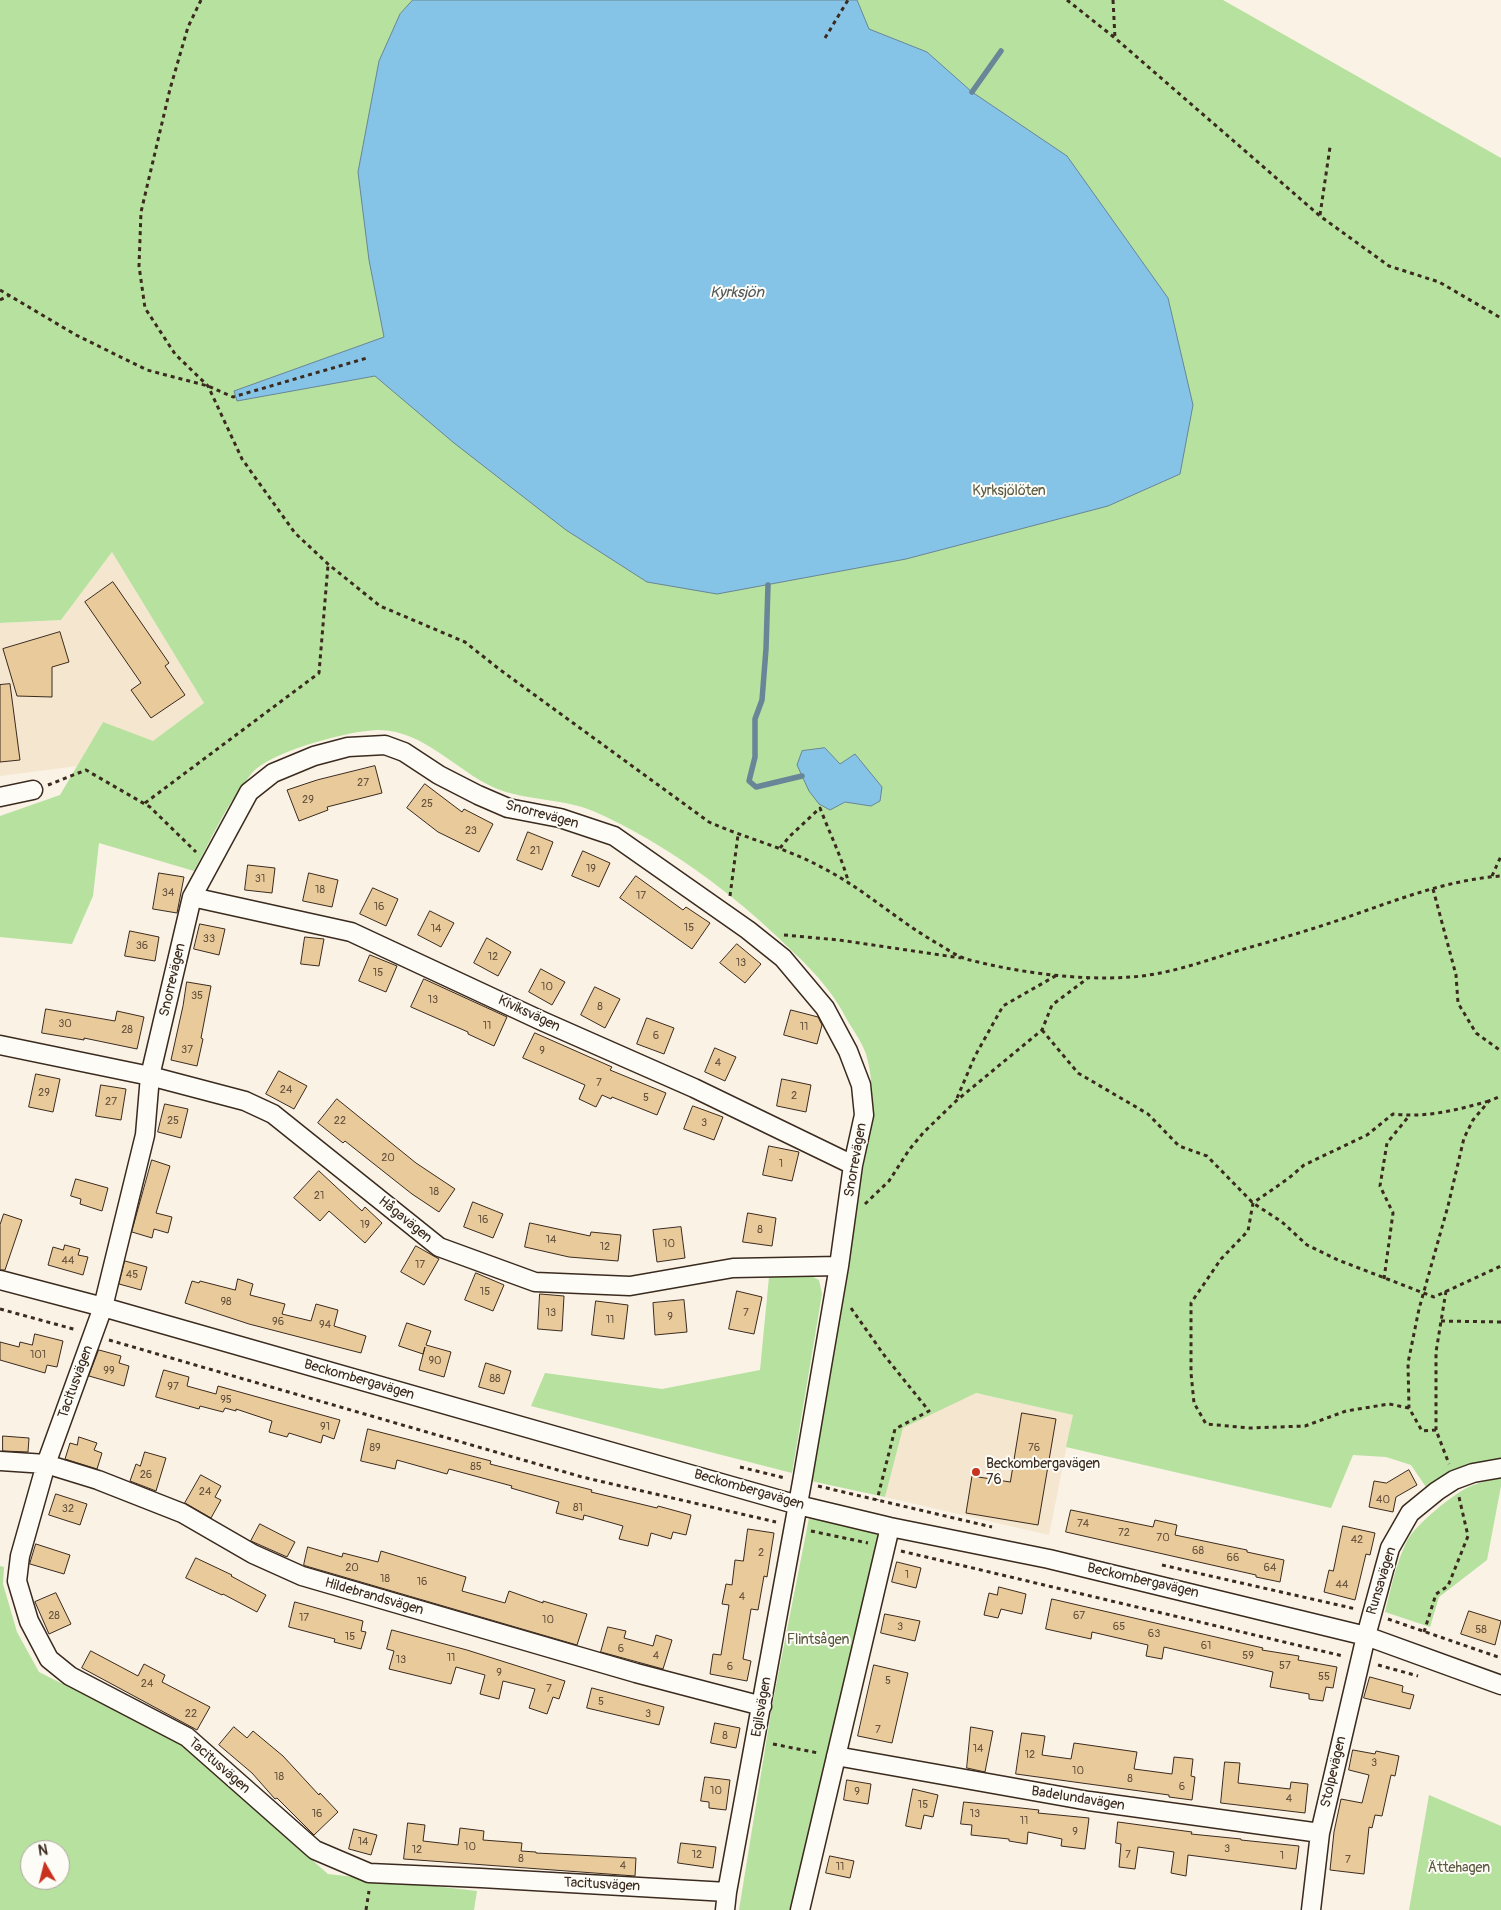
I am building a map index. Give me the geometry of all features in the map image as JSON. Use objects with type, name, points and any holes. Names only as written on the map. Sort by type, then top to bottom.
[{"type":"street","name":"Snorrevägen","points":[[103,1307],[145,1134],[150,1076],[192,897],[208,865],[249,792],[273,773],[314,756],[348,747],[385,745],[404,752],[439,775],[508,808],[560,818],[614,836],[727,914],[783,958],[825,1008],[848,1050],[860,1084],[864,1116],[853,1165],[839,1266],[798,1505]]},
{"type":"street","points":[[0,797],[33,790]]},
{"type":"street","name":"Kiviksvägen","points":[[192,897],[351,932],[542,1021],[694,1088],[853,1165]]},
{"type":"street","name":"Hågavägen","points":[[0,1045],[150,1076],[245,1101],[273,1114],[439,1247],[535,1282],[630,1286],[733,1268],[839,1266]]},
{"type":"street","name":"Beckombergavägen","points":[[0,1280],[103,1307],[798,1505],[890,1527],[1049,1559],[1366,1636],[1501,1685]]},
{"type":"street","name":"Tacitusvägen","points":[[103,1307],[46,1464],[20,1556],[17,1581],[29,1621],[49,1659],[70,1676],[187,1737],[315,1850],[369,1873],[727,1892]]},
{"type":"street","name":"Hildebrandsvägen","points":[[0,1461],[46,1464],[98,1480],[182,1513],[253,1554],[302,1576],[636,1673],[762,1706]]},
{"type":"street","name":"Runsavägen","points":[[1366,1636],[1390,1548],[1410,1513],[1454,1480],[1473,1473],[1501,1468]]},
{"type":"street","name":"Egilsvägen","points":[[725,1910],[798,1505]]},
{"type":"street","points":[[800,1910],[890,1527]]},
{"type":"street","name":"Stolpevägen","points":[[1311,1910],[1320,1833],[1366,1636]]},
{"type":"street","name":"Badelundavägen","points":[[836,1756],[1089,1802],[1320,1833]]},
{"type":"path","points":[[201,0],[188,27],[170,89],[141,212],[139,266],[145,308],[175,354],[208,386],[242,459],[295,533],[328,564],[380,606],[465,642],[709,822],[738,835],[780,848],[824,868],[928,939],[963,958]]},
{"type":"path","points":[[825,38],[848,0]]},
{"type":"path","points":[[1067,0],[1116,38],[1320,216],[1389,266],[1439,282],[1501,318]]},
{"type":"path","points":[[1112,0],[1116,38]]},
{"type":"path","points":[[1320,216],[1330,148]]},
{"type":"path","points":[[0,290],[76,335],[147,370],[208,386],[233,397],[367,358]]},
{"type":"path","points":[[0,300],[9,296]]},
{"type":"path","points":[[145,804],[319,673],[328,564]]},
{"type":"path","points":[[33,790],[86,770],[150,807],[208,865]]},
{"type":"path","points":[[780,848],[820,808],[832,841],[843,860],[849,884]]},
{"type":"path","points":[[727,914],[738,835]]},
{"type":"path","points":[[1492,876],[1501,856]]},
{"type":"path","points":[[748,930],[839,940],[963,958],[1013,969],[1089,978],[1130,978],[1172,971],[1472,878],[1501,876]]},
{"type":"path","points":[[1433,889],[1456,975],[1458,1003],[1476,1033],[1501,1051]]},
{"type":"path","points":[[956,1101],[975,1056],[1003,1006],[1057,974]]},
{"type":"path","points":[[845,1222],[889,1181],[923,1133],[956,1101],[1042,1030],[1052,1005],[1089,978]]},
{"type":"path","points":[[1042,1030],[1078,1072],[1148,1114],[1179,1146],[1207,1156],[1254,1203],[1282,1222],[1308,1245],[1384,1279],[1434,1297],[1501,1266]]},
{"type":"path","points":[[1409,1408],[1389,1404],[1346,1411],[1304,1426],[1250,1428],[1206,1424],[1194,1404],[1191,1373],[1191,1303],[1221,1259],[1248,1231],[1254,1203],[1304,1165],[1367,1135],[1393,1114],[1409,1116],[1443,1112],[1489,1101],[1501,1096]]},
{"type":"path","points":[[1436,1430],[1422,1431],[1409,1408],[1408,1363],[1419,1309],[1448,1206],[1464,1138],[1473,1120],[1489,1101]]},
{"type":"path","points":[[1384,1279],[1393,1213],[1380,1186],[1387,1143],[1409,1116]]},
{"type":"path","points":[[1424,1632],[1436,1594],[1448,1586],[1468,1536],[1454,1480],[1436,1430],[1436,1352],[1446,1291]]},
{"type":"path","points":[[850,1306],[884,1355],[929,1411],[894,1429],[877,1500]]},
{"type":"path","points":[[1441,1321],[1501,1322]]},
{"type":"path","points":[[735,1466],[999,1528]]},
{"type":"path","points":[[1161,1565],[1373,1613],[1501,1658]]},
{"type":"path","points":[[756,1740],[836,1756]]},
{"type":"shaded area","points":[[112,552],[204,703],[153,742],[103,722],[77,766],[0,776],[0,623],[61,620]]},
{"type":"shaded area","name":"Beckombergavägen 76","points":[[975,1393],[1073,1415],[1049,1535],[885,1497],[903,1428]]},
{"type":"green space","name":"Kyrksjölöten","points":[[0,0],[1223,0],[1501,158],[1501,1459],[1467,1466],[1428,1490],[1411,1465],[1386,1457],[1353,1455],[1331,1508],[1066,1447],[1073,1415],[976,1393],[903,1428],[885,1497],[811,1481],[872,1114],[872,1091],[869,1069],[866,1054],[860,1040],[832,995],[800,958],[721,888],[671,853],[593,811],[495,788],[467,772],[439,752],[409,736],[377,730],[364,731],[314,743],[266,762],[253,772],[237,793],[194,871],[99,843],[93,896],[72,944],[0,937],[0,816],[60,795],[103,722],[153,741],[204,703],[112,552],[61,620],[0,623]]},
{"type":"green space","points":[[811,1276],[819,1280],[822,1294],[792,1473],[531,1406],[545,1373],[662,1389],[760,1370],[769,1277]]},
{"type":"green space","points":[[1501,1478],[1487,1560],[1439,1597],[1430,1627],[1385,1612],[1400,1558],[1411,1534],[1455,1495],[1478,1483]]},
{"type":"green space","name":"Flintsågen","points":[[809,1518],[879,1534],[794,1910],[739,1910],[772,1706]]},
{"type":"green space","points":[[0,1566],[4,1567],[3,1584],[17,1632],[39,1672],[179,1743],[328,1874],[477,1891],[474,1910],[0,1910]]},
{"type":"green space","name":"Ättehagen","points":[[1429,1795],[1501,1826],[1501,1910],[1409,1910]]},
{"type":"water","name":"Kyrksjön","points":[[413,0],[857,0],[869,29],[927,52],[972,92],[1067,156],[1168,298],[1193,405],[1180,474],[1108,506],[906,559],[717,594],[647,582],[566,530],[454,443],[375,376],[237,401],[234,391],[384,337],[369,260],[358,172],[379,61],[400,14]]},
{"type":"water","points":[[825,748],[840,764],[855,754],[882,787],[880,801],[871,806],[845,802],[830,810],[819,804],[809,791],[797,765],[802,751]]},
{"type":"building","points":[[113,582],[169,663],[165,666],[185,695],[151,718],[131,690],[141,683],[85,602]]},
{"type":"building","points":[[60,632],[69,662],[52,667],[52,697],[17,696],[3,649]]},
{"type":"building","points":[[10,684],[20,760],[0,762],[0,685]]},
{"type":"building","points":[[375,766],[382,793],[327,807],[328,810],[299,821],[287,790],[317,780]]},
{"type":"building","points":[[425,784],[462,812],[464,809],[493,824],[479,852],[438,832],[407,808]]},
{"type":"building","points":[[528,832],[553,842],[542,870],[517,860]]},
{"type":"building","points":[[583,851],[610,863],[599,887],[572,876]]},
{"type":"building","points":[[248,865],[275,868],[272,893],[245,890]]},
{"type":"building","points":[[159,873],[184,877],[177,913],[153,909]]},
{"type":"building","points":[[309,873],[338,880],[332,907],[303,901]]},
{"type":"building","points":[[636,876],[683,910],[686,907],[710,923],[692,949],[620,898]]},
{"type":"building","points":[[373,888],[398,899],[386,926],[360,914]]},
{"type":"building","points":[[430,911],[454,923],[441,947],[418,935]]},
{"type":"building","points":[[200,924],[225,929],[219,955],[194,949]]},
{"type":"building","points":[[130,931],[159,937],[155,961],[125,956]]},
{"type":"building","points":[[305,937],[324,939],[319,966],[301,964]]},
{"type":"building","points":[[487,938],[511,952],[498,976],[474,963]]},
{"type":"building","points":[[737,944],[761,964],[745,983],[720,963]]},
{"type":"building","points":[[370,955],[397,966],[386,992],[359,981]]},
{"type":"building","points":[[541,969],[565,982],[552,1005],[529,992]]},
{"type":"building","points":[[424,979],[507,1017],[494,1046],[468,1034],[468,1032],[411,1007]]},
{"type":"building","points":[[187,982],[211,986],[197,1066],[171,1060]]},
{"type":"building","points":[[595,987],[620,999],[605,1028],[581,1015]]},
{"type":"building","points":[[46,1009],[115,1021],[117,1011],[144,1017],[137,1049],[84,1038],[84,1040],[42,1033]]},
{"type":"building","points":[[791,1010],[818,1017],[822,1025],[817,1044],[784,1035]]},
{"type":"building","points":[[647,1018],[674,1028],[664,1054],[637,1044]]},
{"type":"building","points":[[535,1033],[612,1067],[610,1070],[666,1093],[657,1115],[612,1097],[611,1099],[602,1095],[596,1107],[579,1099],[585,1085],[523,1058]]},
{"type":"building","points":[[715,1048],[736,1057],[725,1081],[705,1072]]},
{"type":"building","points":[[279,1071],[307,1086],[294,1109],[266,1094]]},
{"type":"building","points":[[36,1074],[60,1079],[53,1112],[29,1107]]},
{"type":"building","points":[[782,1079],[811,1085],[806,1112],[777,1106]]},
{"type":"building","points":[[101,1085],[126,1089],[121,1120],[96,1116]]},
{"type":"building","points":[[337,1099],[416,1163],[455,1189],[439,1212],[318,1123]]},
{"type":"building","points":[[165,1104],[188,1109],[181,1138],[158,1132]]},
{"type":"building","points":[[693,1106],[723,1117],[714,1140],[684,1129]]},
{"type":"building","points":[[769,1146],[799,1152],[792,1181],[763,1175]]},
{"type":"building","points":[[152,1160],[170,1166],[156,1213],[172,1217],[168,1233],[154,1229],[152,1238],[132,1232]]},
{"type":"building","points":[[319,1171],[362,1211],[365,1207],[382,1223],[365,1243],[329,1211],[320,1221],[294,1198]]},
{"type":"building","points":[[76,1179],[108,1188],[102,1211],[80,1204],[81,1199],[71,1196]]},
{"type":"building","points":[[473,1202],[503,1214],[493,1238],[464,1227]]},
{"type":"building","points":[[748,1213],[776,1218],[772,1246],[743,1242]]},
{"type":"building","points":[[4,1214],[22,1220],[5,1270],[0,1270],[0,1225]]},
{"type":"building","points":[[530,1223],[590,1236],[591,1232],[621,1235],[618,1261],[569,1257],[525,1247]]},
{"type":"building","points":[[681,1227],[685,1258],[657,1262],[653,1230]]},
{"type":"building","points":[[65,1245],[80,1249],[78,1255],[88,1257],[83,1275],[48,1265],[53,1247],[63,1250]]},
{"type":"building","points":[[416,1246],[439,1259],[424,1285],[401,1272]]},
{"type":"building","points":[[125,1261],[147,1267],[141,1290],[119,1284]]},
{"type":"building","points":[[476,1273],[504,1285],[493,1311],[465,1300]]},
{"type":"building","points":[[238,1279],[253,1284],[250,1295],[285,1304],[282,1314],[311,1321],[316,1304],[338,1310],[334,1326],[366,1336],[361,1353],[249,1324],[185,1303],[192,1281],[199,1283],[200,1281],[235,1290]]},
{"type":"building","points":[[737,1291],[762,1297],[754,1334],[729,1329]]},
{"type":"building","points":[[540,1294],[564,1296],[562,1331],[538,1329]]},
{"type":"building","points":[[684,1300],[687,1332],[655,1335],[653,1303]]},
{"type":"building","points":[[596,1301],[628,1305],[624,1339],[592,1335]]},
{"type":"building","points":[[407,1323],[431,1331],[426,1345],[451,1352],[444,1377],[419,1370],[425,1347],[423,1354],[399,1346]]},
{"type":"building","points":[[35,1334],[63,1341],[57,1367],[47,1365],[45,1373],[0,1360],[0,1342],[19,1347],[20,1342],[32,1345]]},
{"type":"building","points":[[99,1350],[121,1356],[119,1363],[129,1366],[124,1386],[89,1376]]},
{"type":"building","points":[[486,1363],[511,1371],[504,1394],[479,1387]]},
{"type":"building","points":[[164,1370],[189,1377],[187,1386],[216,1394],[218,1386],[340,1420],[334,1439],[323,1435],[321,1443],[289,1433],[287,1437],[269,1432],[272,1421],[236,1409],[236,1411],[225,1408],[223,1412],[200,1406],[199,1409],[156,1397]]},
{"type":"building","points":[[1022,1413],[1056,1419],[1038,1525],[966,1513],[972,1476],[1010,1482]]},
{"type":"building","points":[[368,1429],[491,1461],[490,1464],[592,1490],[591,1492],[691,1515],[686,1535],[673,1532],[671,1539],[651,1533],[648,1546],[619,1539],[623,1526],[584,1515],[583,1520],[556,1513],[559,1502],[511,1488],[512,1486],[449,1469],[447,1474],[397,1460],[395,1469],[361,1461]]},
{"type":"building","points":[[3,1436],[29,1438],[28,1452],[3,1451]]},
{"type":"building","points":[[79,1437],[97,1443],[94,1450],[102,1453],[97,1469],[65,1459],[70,1443],[77,1445]]},
{"type":"building","points":[[145,1452],[166,1458],[156,1491],[130,1481],[136,1464],[140,1466]]},
{"type":"building","points":[[1409,1470],[1417,1485],[1396,1497],[1393,1512],[1369,1507],[1374,1481],[1386,1483]]},
{"type":"building","points":[[201,1475],[221,1486],[215,1497],[221,1500],[211,1518],[185,1503]]},
{"type":"building","points":[[56,1494],[87,1504],[80,1525],[49,1515]]},
{"type":"building","points":[[1071,1510],[1153,1527],[1155,1520],[1177,1525],[1175,1535],[1284,1560],[1280,1582],[1066,1532]]},
{"type":"building","points":[[260,1524],[295,1542],[287,1557],[251,1541]]},
{"type":"building","points":[[1343,1526],[1375,1533],[1370,1555],[1366,1554],[1355,1600],[1324,1592],[1329,1570],[1333,1571]]},
{"type":"building","points":[[748,1529],[774,1533],[767,1577],[764,1576],[758,1610],[751,1609],[743,1659],[751,1661],[747,1681],[710,1674],[713,1654],[721,1655],[729,1605],[722,1604],[726,1584],[732,1585],[735,1560],[743,1561]]},
{"type":"building","points":[[36,1544],[70,1555],[64,1574],[30,1564]]},
{"type":"building","points":[[308,1547],[342,1557],[343,1553],[378,1562],[381,1551],[466,1577],[462,1591],[505,1603],[509,1591],[543,1603],[543,1601],[587,1614],[577,1645],[306,1566],[304,1565]]},
{"type":"building","points":[[196,1558],[232,1575],[266,1595],[257,1612],[223,1594],[186,1578]]},
{"type":"building","points":[[897,1562],[921,1568],[916,1588],[892,1582]]},
{"type":"building","points":[[999,1587],[1026,1594],[1022,1614],[1001,1609],[998,1618],[984,1615],[989,1593],[997,1595]]},
{"type":"building","points":[[56,1593],[71,1624],[49,1634],[35,1602]]},
{"type":"building","points":[[1052,1599],[1263,1648],[1262,1650],[1299,1656],[1298,1660],[1337,1667],[1333,1688],[1326,1687],[1323,1701],[1309,1699],[1309,1694],[1270,1687],[1273,1672],[1164,1647],[1162,1659],[1146,1656],[1148,1645],[1092,1632],[1091,1639],[1046,1629]]},
{"type":"building","points":[[295,1602],[363,1621],[361,1631],[366,1632],[361,1649],[334,1642],[335,1639],[289,1627]]},
{"type":"building","points":[[1469,1611],[1501,1621],[1495,1645],[1461,1634]]},
{"type":"building","points":[[885,1614],[920,1621],[915,1641],[881,1633]]},
{"type":"building","points":[[608,1627],[626,1631],[624,1638],[653,1646],[656,1635],[672,1640],[663,1669],[601,1652]]},
{"type":"building","points":[[392,1630],[467,1650],[565,1681],[559,1699],[553,1697],[547,1714],[529,1708],[535,1689],[503,1681],[499,1699],[480,1694],[485,1675],[456,1667],[451,1684],[389,1669],[394,1651],[387,1649]]},
{"type":"building","points":[[91,1651],[138,1676],[144,1664],[165,1675],[162,1682],[210,1707],[197,1730],[82,1668]]},
{"type":"building","points":[[874,1665],[908,1673],[892,1743],[858,1736]]},
{"type":"building","points":[[1370,1677],[1403,1686],[1402,1692],[1414,1695],[1410,1709],[1364,1698]]},
{"type":"building","points":[[592,1688],[664,1707],[659,1725],[587,1708]]},
{"type":"building","points":[[715,1723],[740,1728],[736,1748],[711,1743]]},
{"type":"building","points":[[234,1727],[247,1738],[253,1731],[283,1756],[319,1795],[320,1793],[338,1812],[314,1835],[277,1798],[275,1799],[252,1773],[219,1745]]},
{"type":"building","points":[[971,1727],[993,1731],[985,1772],[967,1768]]},
{"type":"building","points":[[1022,1733],[1045,1736],[1042,1755],[1071,1759],[1074,1743],[1137,1752],[1134,1769],[1172,1774],[1174,1757],[1193,1759],[1191,1776],[1195,1777],[1192,1800],[1169,1797],[1169,1795],[1016,1774]]},
{"type":"building","points":[[1353,1750],[1375,1754],[1376,1751],[1399,1756],[1395,1776],[1391,1775],[1382,1816],[1375,1815],[1372,1828],[1369,1827],[1364,1874],[1330,1870],[1334,1832],[1341,1799],[1362,1803],[1369,1775],[1349,1770]]},
{"type":"building","points":[[1225,1762],[1240,1763],[1238,1783],[1290,1789],[1291,1782],[1308,1784],[1305,1813],[1221,1803]]},
{"type":"building","points":[[705,1777],[730,1780],[726,1810],[709,1808],[709,1802],[701,1801]]},
{"type":"building","points":[[847,1780],[871,1784],[868,1804],[844,1800]]},
{"type":"building","points":[[913,1789],[938,1795],[933,1817],[924,1815],[921,1829],[906,1826]]},
{"type":"building","points":[[964,1802],[1039,1810],[1038,1813],[1089,1818],[1085,1849],[1061,1846],[1062,1839],[1028,1832],[1027,1844],[1009,1841],[1009,1839],[971,1835],[972,1825],[961,1824]]},
{"type":"building","points":[[1118,1822],[1192,1832],[1191,1834],[1299,1846],[1296,1869],[1188,1855],[1186,1876],[1171,1873],[1174,1852],[1138,1847],[1135,1869],[1119,1867],[1121,1844],[1116,1843]]},
{"type":"building","points":[[408,1823],[425,1825],[423,1841],[458,1845],[460,1828],[484,1831],[483,1840],[522,1843],[521,1851],[636,1858],[635,1876],[404,1859]]},
{"type":"building","points":[[354,1829],[377,1835],[371,1855],[349,1849]]},
{"type":"building","points":[[681,1843],[716,1847],[713,1868],[678,1863]]},
{"type":"building","points":[[830,1856],[854,1861],[850,1878],[826,1873]]},
{"type":"waterway","points":[[972,92],[1001,51]]},
{"type":"waterway","points":[[768,585],[762,700],[755,719],[755,757],[749,781],[756,787],[802,776]]},
{"type":"place","name":"Beckombergavägen 76","points":[[976,1472]]}]
